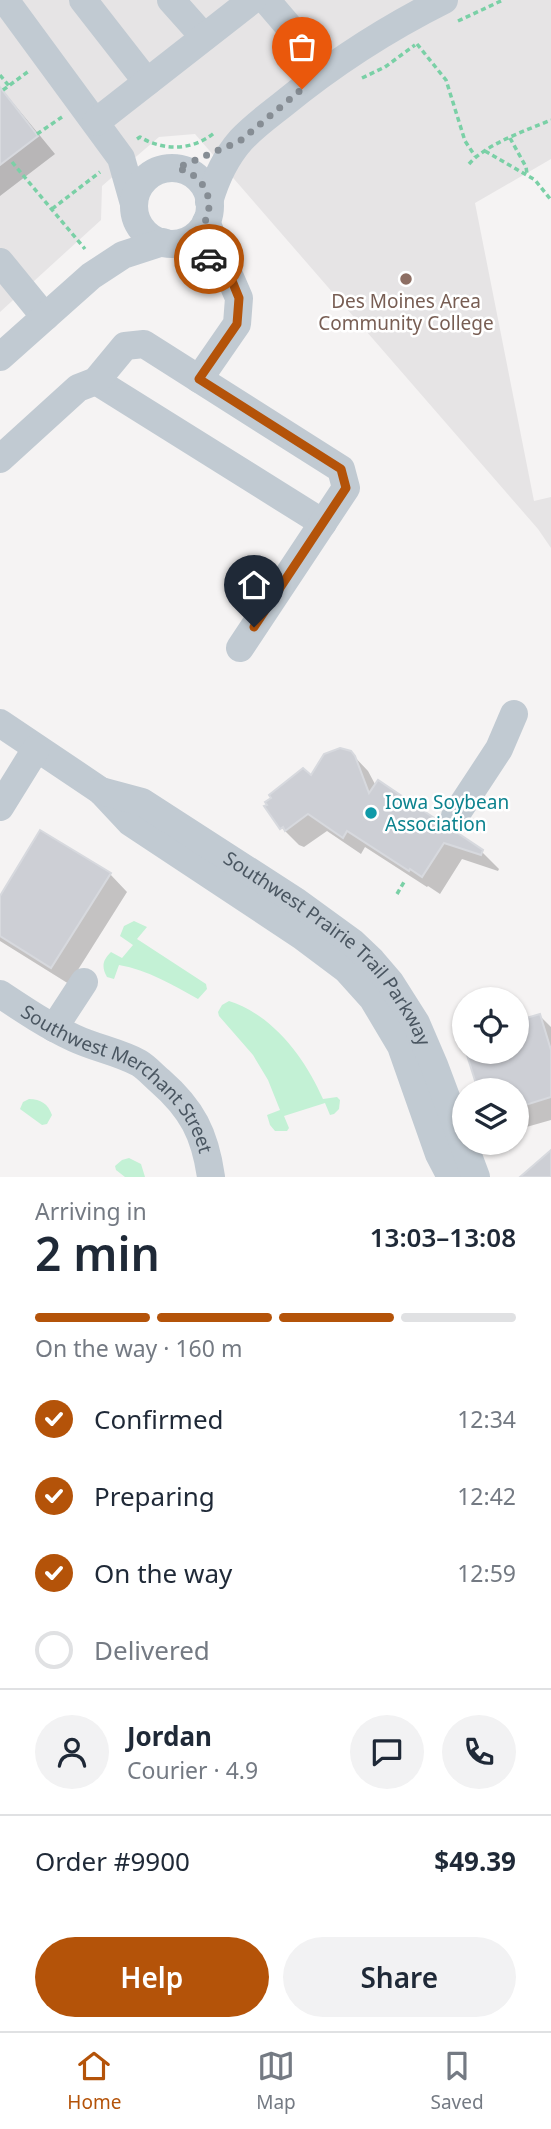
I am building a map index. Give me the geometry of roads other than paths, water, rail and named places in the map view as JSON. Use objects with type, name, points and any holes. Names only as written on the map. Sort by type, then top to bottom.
[{"type":"street","points":[[5,0],[96,122],[122,152],[134,208],[145,232],[173,242],[228,271]]},
{"type":"street","points":[[83,0],[146,82]]},
{"type":"street","points":[[171,0],[204,37]]},
{"type":"street","points":[[96,122],[252,0]]},
{"type":"street","points":[[265,0],[326,70]]},
{"type":"street","points":[[0,357],[44,317],[88,263],[111,252],[134,208],[143,182],[155,172],[173,168],[230,135],[326,70],[412,17],[451,11]]},
{"type":"street","points":[[88,263],[173,242],[200,231],[230,135]]},
{"type":"street","points":[[122,152],[185,170],[204,186],[207,212],[239,298],[237,324],[199,379]]},
{"type":"street","points":[[0,262],[44,317]]},
{"type":"street","points":[[0,459],[78,388],[96,381],[125,346],[144,344],[341,469],[346,488],[240,648]]},
{"type":"street","points":[[96,381],[323,523]]},
{"type":"street","points":[[455,816],[499,749],[514,714]]},
{"type":"street","name":"Southwest Prairie Trail Parkway","points":[[0,723],[101,791],[130,822],[302,936],[338,963],[360,984],[378,1007],[401,1046],[439,1154],[451,1177]]},
{"type":"street","points":[[0,807],[36,748]]},
{"type":"street","name":"Southwest Prairie Trail Parkway","points":[[101,791],[142,802],[306,909],[352,942],[372,961],[404,1002],[421,1033],[476,1177]]},
{"type":"street","points":[[54,1028],[84,982]]},
{"type":"street","name":"Southwest Merchant Street","points":[[0,994],[77,1040],[141,1064],[171,1091],[190,1113],[202,1135],[211,1177]]},
{"type":"place","name":"Des Moines Area Community College","points":[[406,279]]},
{"type":"place","name":"Iowa Soybean Association","points":[[371,813]]}]
